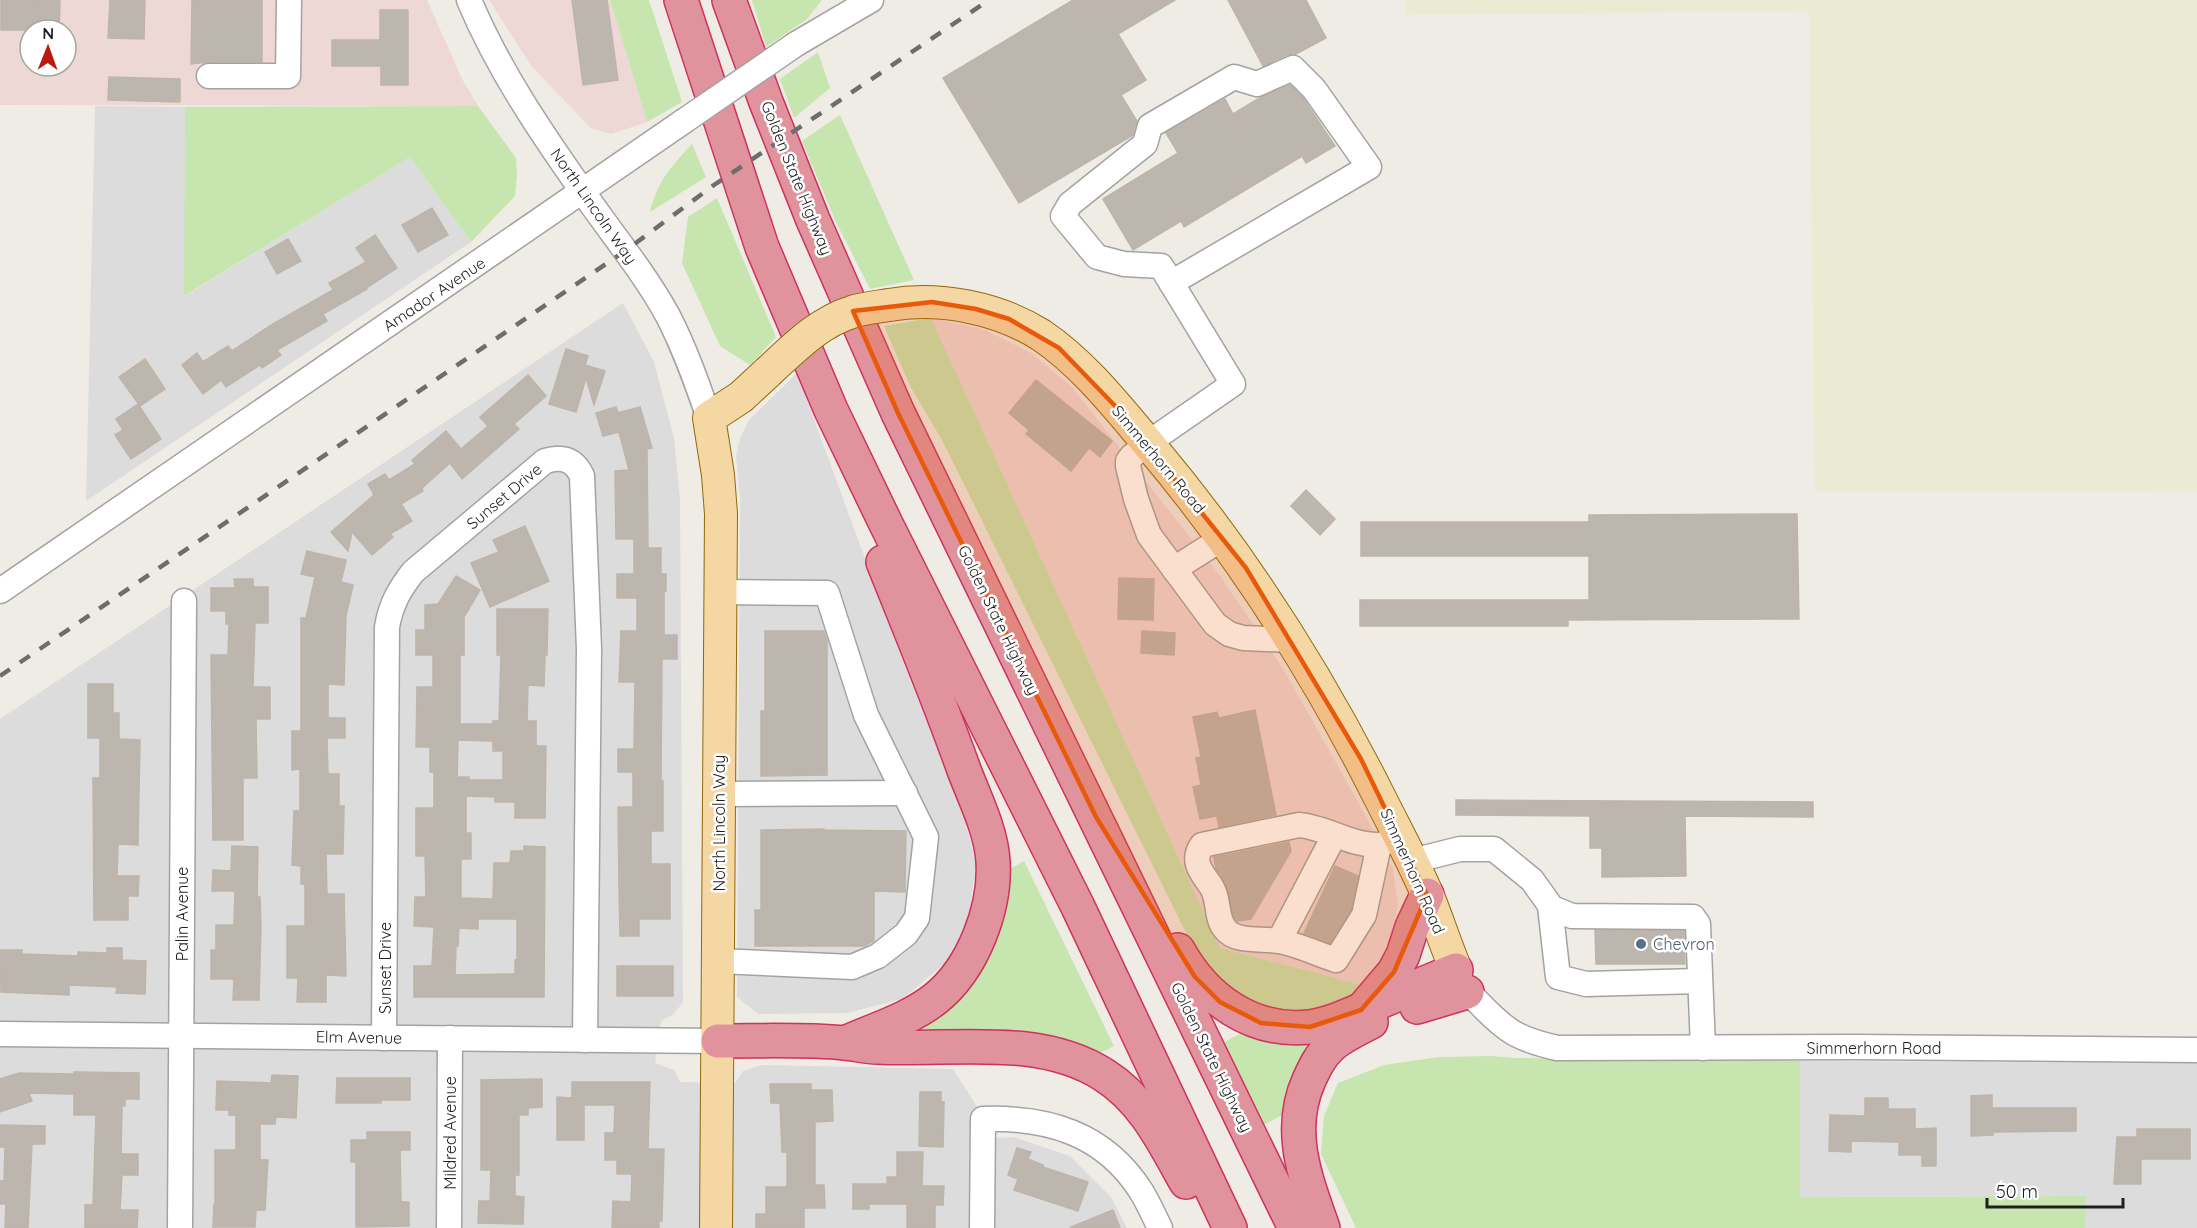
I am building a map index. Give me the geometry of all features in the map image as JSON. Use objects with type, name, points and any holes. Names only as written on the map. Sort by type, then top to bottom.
[{"type":"highway","points":[[681,0],[762,247],[831,410],[1078,907],[1230,1228]]},
{"type":"highway","name":"Golden State Highway","points":[[729,0],[766,102],[813,220],[893,403],[1295,1228]]},
{"type":"highway","points":[[831,410],[871,530],[946,720],[987,833],[993,860],[992,885],[981,933],[967,961],[952,982],[918,1011],[898,1022],[845,1043]]},
{"type":"highway","points":[[1096,817],[1189,968],[1220,1002],[1236,1013],[1261,1023],[1284,1027],[1310,1027],[1461,981]]},
{"type":"highway","points":[[1361,1010],[1394,972],[1428,895]]},
{"type":"highway","points":[[1323,1228],[1306,1181],[1298,1140],[1298,1116],[1305,1088],[1318,1061],[1332,1044],[1372,1022],[1461,981]]},
{"type":"highway","points":[[718,1041],[845,1043],[875,1047],[1031,1048],[1059,1054],[1083,1063],[1106,1076],[1126,1092],[1147,1115],[1213,1228]]},
{"type":"main road","name":"Simmerhorn Road","points":[[709,418],[741,397],[802,341],[827,323],[852,312],[909,302],[932,302],[976,309],[1009,319],[1039,334],[1075,362],[1148,443],[1246,568],[1292,640],[1361,759],[1397,847],[1428,895],[1461,981]]},
{"type":"main road","name":"North Lincoln Way","points":[[709,418],[720,504],[717,1228]]},
{"type":"street","points":[[208,76],[288,76],[289,0]]},
{"type":"street","name":"North Lincoln Way","points":[[469,0],[507,78],[582,192],[648,282],[667,315],[684,350],[709,418]]},
{"type":"street","name":"Amador Avenue","points":[[0,591],[796,44],[871,0]]},
{"type":"street","points":[[1171,283],[1369,167],[1314,89],[1293,68],[1257,84],[1234,77],[1150,126],[1145,144],[1070,204],[1063,216],[1096,257],[1124,264],[1161,266],[1171,283],[1233,384],[1132,456],[1128,466],[1136,499],[1149,535],[1215,624],[1229,634],[1243,638],[1292,640]]},
{"type":"street","name":"Sunset Drive","points":[[384,1038],[387,627],[390,610],[399,590],[413,572],[545,461],[558,457],[570,460],[582,476],[588,602],[585,1040]]},
{"type":"street","points":[[1174,569],[1223,538]]},
{"type":"street","points":[[718,961],[852,967],[878,956],[906,934],[917,918],[926,837],[866,715],[827,593],[720,592]]},
{"type":"street","name":"Palin Avenue","points":[[180,1228],[184,601]]},
{"type":"street","points":[[719,794],[904,793]]},
{"type":"street","points":[[1397,847],[1364,915],[1336,960],[1279,941],[1232,936],[1224,928],[1220,918],[1217,896],[1197,865],[1197,852],[1202,845],[1299,825],[1310,825],[1334,836],[1397,847],[1494,849],[1532,880],[1552,908],[1572,916],[1693,917],[1698,924],[1702,1048]]},
{"type":"street","points":[[1279,941],[1334,836]]},
{"type":"street","points":[[1550,906],[1558,977],[1586,984],[1699,981]]},
{"type":"street","name":"Simmerhorn Road","points":[[1461,981],[1496,1022],[1517,1036],[1557,1048],[1866,1047],[2197,1050]]},
{"type":"street","name":"Elm Avenue","points":[[0,1034],[718,1041]]},
{"type":"street","name":"Mildred Avenue","points":[[449,1228],[450,1038]]},
{"type":"street","points":[[982,1228],[983,1119],[1013,1118],[1041,1122],[1068,1130],[1107,1154],[1128,1173],[1141,1191],[1160,1228]]},
{"type":"highlighted area","points":[[932,302],[976,309],[1009,319],[1059,348],[1120,411],[1246,568],[1361,759],[1427,895],[1394,972],[1361,1010],[1310,1027],[1261,1023],[1220,1002],[1195,977],[1096,817],[898,413],[853,311]]},
{"type":"shaded area","points":[[0,0],[427,0],[462,79],[478,106],[0,105]]},
{"type":"shaded area","points":[[489,0],[610,0],[647,122],[611,134],[591,128],[532,67]]},
{"type":"shaded area","points":[[95,106],[185,107],[185,296],[410,157],[471,242],[86,501]]},
{"type":"shaded area","points":[[623,303],[654,362],[674,438],[680,500],[683,1002],[674,1014],[661,1021],[655,1063],[674,1070],[680,1082],[735,1083],[743,1071],[762,1065],[953,1069],[997,1138],[1014,1137],[1070,1156],[1111,1197],[1127,1228],[0,1228],[0,719]]},
{"type":"shaded area","points":[[931,318],[983,329],[1031,353],[1072,387],[1221,577],[1282,667],[1393,869],[1398,905],[1390,945],[1366,986],[1220,948]]},
{"type":"shaded area","points":[[797,373],[901,657],[966,820],[976,865],[969,916],[948,961],[902,999],[847,1013],[758,1014],[737,997],[740,499],[736,456],[741,436],[749,420]]},
{"type":"shaded area","points":[[1800,1061],[2197,1063],[2197,1228],[2085,1228],[2086,1196],[1800,1197]]},
{"type":"green space","points":[[610,0],[649,0],[682,102],[647,122]]},
{"type":"green space","points":[[752,0],[822,0],[807,19],[766,47]]},
{"type":"green space","points":[[1406,0],[2197,0],[2197,491],[1815,492],[1809,11],[1406,15]]},
{"type":"green space","points":[[818,52],[830,88],[794,118],[780,79]]},
{"type":"green space","points":[[478,106],[516,158],[517,175],[515,196],[471,242],[410,157],[184,296],[185,107]]},
{"type":"green space","points":[[840,115],[914,280],[870,289],[836,222],[802,141]]},
{"type":"green space","points":[[692,144],[706,177],[650,212],[657,191],[666,175]]},
{"type":"green space","points":[[717,198],[776,337],[750,365],[720,346],[682,263],[688,217]]},
{"type":"green space","points":[[931,318],[1220,948],[1366,986],[1341,1006],[1305,1011],[1250,1003],[1234,995],[1221,984],[1196,953],[942,440],[911,388],[884,326]]},
{"type":"green space","points":[[1024,861],[1114,1046],[1094,1056],[887,1036],[935,1013],[1004,872]]},
{"type":"green space","points":[[1246,1030],[1321,1035],[1289,1111],[1264,1125],[1223,1043]]},
{"type":"green space","points":[[1439,1057],[1800,1061],[1800,1197],[2086,1196],[2085,1228],[1356,1228],[1321,1154],[1324,1116],[1338,1083],[1384,1065]]},
{"type":"building","points":[[1,0],[60,1],[59,18],[18,18],[18,30],[1,30]]},
{"type":"building","points":[[110,0],[145,0],[144,39],[108,38]]},
{"type":"building","points":[[192,0],[262,0],[262,62],[191,64]]},
{"type":"building","points":[[572,0],[607,0],[618,80],[583,85]]},
{"type":"building","points":[[1073,0],[1175,0],[1118,34],[1146,80],[1121,95],[1137,121],[1133,135],[1019,203],[943,78]]},
{"type":"building","points":[[1228,0],[1306,0],[1326,38],[1296,54],[1287,55],[1263,66]]},
{"type":"building","points":[[380,10],[408,10],[408,85],[381,85],[381,66],[332,66],[332,40],[380,40]]},
{"type":"building","points":[[109,77],[180,79],[180,102],[108,100]]},
{"type":"building","points":[[1290,85],[1303,98],[1335,146],[1306,163],[1302,156],[1184,227],[1181,221],[1133,250],[1103,199],[1178,153],[1166,133],[1225,99],[1233,114],[1261,97]]},
{"type":"building","points":[[432,208],[448,235],[418,252],[402,225]]},
{"type":"building","points":[[375,235],[397,268],[367,289],[323,314],[327,321],[277,350],[281,355],[262,368],[260,365],[226,387],[221,380],[203,394],[182,365],[197,353],[203,362],[228,346],[232,351],[273,324],[333,290],[329,283],[366,262],[356,248]]},
{"type":"building","points":[[288,239],[301,261],[277,274],[265,252]]},
{"type":"building","points":[[566,349],[588,356],[585,365],[605,371],[594,405],[586,378],[576,412],[549,404]]},
{"type":"building","points":[[145,359],[165,389],[140,406],[119,377]]},
{"type":"building","points":[[528,375],[546,396],[514,424],[519,429],[462,479],[450,463],[422,488],[423,491],[401,504],[412,521],[390,534],[393,537],[372,555],[352,532],[348,551],[331,532],[374,495],[368,484],[385,474],[389,480],[415,464],[412,460],[446,431],[461,449],[488,426],[480,417]]},
{"type":"building","points":[[1036,380],[1112,441],[1100,457],[1089,448],[1071,471],[1026,434],[1029,430],[1009,413]]},
{"type":"building","points":[[138,404],[161,439],[131,459],[115,435],[123,430],[116,419]]},
{"type":"building","points":[[616,407],[618,413],[640,407],[652,448],[647,449],[648,548],[661,548],[661,574],[666,574],[664,635],[677,635],[677,659],[662,659],[663,831],[651,831],[651,864],[670,864],[670,919],[639,919],[639,936],[620,936],[618,807],[633,807],[633,772],[618,772],[618,749],[634,749],[635,682],[619,682],[621,631],[637,631],[637,598],[617,598],[617,574],[634,574],[634,539],[616,539],[615,471],[629,470],[619,432],[603,436],[596,413]]},
{"type":"building","points":[[1306,490],[1335,519],[1320,535],[1291,506]]},
{"type":"building","points":[[1797,514],[1799,619],[1568,620],[1568,626],[1360,626],[1360,600],[1589,600],[1589,556],[1361,556],[1361,522],[1589,522],[1589,515]]},
{"type":"building","points":[[525,526],[549,581],[490,607],[471,563],[499,552],[493,540]]},
{"type":"building","points":[[307,551],[346,560],[341,582],[353,585],[346,616],[344,685],[328,684],[328,718],[345,718],[345,738],[327,738],[328,774],[339,774],[339,806],[344,806],[343,854],[326,854],[327,894],[344,894],[346,976],[326,975],[326,1002],[297,1002],[298,978],[287,978],[287,926],[305,926],[305,884],[301,884],[301,866],[292,865],[294,811],[300,811],[300,769],[292,770],[292,731],[301,731],[301,618],[306,618],[315,577],[301,574]]},
{"type":"building","points":[[456,576],[480,590],[464,617],[464,655],[460,655],[460,724],[493,724],[493,721],[499,721],[501,655],[497,655],[497,609],[548,609],[544,686],[528,685],[527,721],[536,721],[536,746],[546,746],[545,818],[515,818],[515,802],[495,802],[495,797],[466,796],[466,833],[471,833],[471,859],[461,859],[461,898],[493,899],[494,863],[510,863],[511,851],[524,851],[524,846],[545,847],[544,997],[414,997],[414,966],[432,966],[434,927],[414,926],[415,897],[426,897],[425,856],[416,856],[416,808],[434,808],[434,772],[430,772],[430,747],[416,747],[417,687],[433,687],[433,655],[416,655],[416,630],[425,630],[425,605],[438,604]],"holes":[[[458,740],[493,741],[493,751],[503,751],[503,780],[469,780],[469,777],[457,777]],[[478,919],[517,919],[515,974],[455,975],[459,928],[478,929]]]},
{"type":"building","points":[[1119,578],[1154,579],[1153,620],[1118,619]]},
{"type":"building","points":[[234,579],[253,579],[253,587],[268,587],[268,623],[255,623],[253,687],[270,687],[270,719],[256,719],[257,778],[243,778],[243,840],[213,840],[211,655],[228,655],[229,624],[226,624],[226,611],[211,611],[211,588],[235,588]]},
{"type":"building","points":[[765,631],[824,631],[827,640],[827,775],[761,776],[761,711],[765,711]]},
{"type":"building","points":[[1142,631],[1175,633],[1174,655],[1141,653]]},
{"type":"building","points":[[88,684],[113,684],[113,713],[119,713],[119,739],[140,740],[138,845],[118,844],[117,876],[139,876],[138,896],[128,896],[128,920],[94,920],[93,778],[100,778],[100,738],[88,738]]},
{"type":"building","points":[[1255,710],[1276,815],[1219,827],[1217,816],[1200,819],[1193,787],[1201,785],[1196,758],[1201,757],[1193,717],[1217,712],[1219,718]]},
{"type":"building","points":[[1456,800],[1813,802],[1813,817],[1685,816],[1686,876],[1602,877],[1602,848],[1590,848],[1590,816],[1456,815]]},
{"type":"building","points":[[761,830],[906,831],[905,892],[874,891],[874,941],[864,946],[755,946],[755,910],[761,910]]},
{"type":"building","points":[[1289,842],[1291,851],[1251,919],[1237,921],[1233,915],[1227,887],[1216,869],[1214,857]]},
{"type":"building","points":[[232,846],[258,847],[257,897],[260,897],[261,926],[259,1000],[233,1000],[234,979],[211,979],[211,950],[216,950],[216,925],[234,925],[235,891],[212,891],[213,870],[231,871]]},
{"type":"building","points":[[1335,866],[1358,876],[1351,910],[1330,943],[1304,933]]},
{"type":"building","points":[[1595,930],[1684,931],[1685,964],[1596,964]]},
{"type":"building","points":[[107,948],[122,948],[122,960],[146,961],[145,994],[116,993],[117,987],[69,985],[69,995],[1,992],[0,950],[22,950],[22,954],[78,956],[78,952],[107,953]]},
{"type":"building","points":[[617,966],[673,966],[673,996],[617,996]]},
{"type":"building","points":[[74,1072],[139,1073],[139,1099],[125,1099],[125,1106],[122,1106],[121,1154],[138,1154],[138,1175],[122,1175],[120,1210],[138,1210],[137,1228],[85,1228],[85,1205],[93,1205],[96,1115],[74,1115],[74,1094],[29,1093],[32,1101],[0,1112],[0,1079],[19,1073],[74,1074]]},
{"type":"building","points":[[272,1075],[298,1076],[296,1118],[276,1117],[275,1124],[260,1124],[260,1160],[268,1160],[265,1210],[256,1210],[255,1227],[213,1227],[215,1150],[236,1150],[236,1115],[229,1115],[229,1110],[216,1110],[217,1081],[271,1083]]},
{"type":"building","points":[[337,1078],[410,1078],[410,1100],[381,1100],[381,1103],[336,1103]]},
{"type":"building","points":[[542,1079],[542,1107],[528,1108],[528,1115],[519,1115],[519,1175],[515,1175],[515,1196],[524,1197],[523,1224],[478,1223],[479,1201],[490,1201],[491,1170],[481,1170],[481,1080]]},
{"type":"building","points":[[572,1082],[650,1082],[648,1149],[664,1149],[662,1221],[659,1221],[659,1228],[612,1228],[613,1201],[631,1202],[632,1174],[617,1174],[617,1160],[605,1160],[605,1133],[614,1133],[615,1105],[584,1105],[584,1140],[557,1140],[557,1097],[572,1098]]},
{"type":"building","points":[[770,1084],[811,1084],[811,1090],[832,1090],[833,1121],[815,1122],[815,1185],[824,1185],[825,1208],[804,1208],[804,1228],[756,1228],[756,1214],[766,1214],[766,1187],[787,1187],[787,1152],[782,1152],[780,1103],[771,1103]]},
{"type":"building","points":[[920,1092],[941,1092],[941,1102],[944,1102],[943,1147],[919,1146]]},
{"type":"building","points":[[1992,1095],[1992,1108],[2076,1108],[2076,1131],[1993,1132],[1993,1135],[1971,1136],[1971,1096]]},
{"type":"building","points":[[1865,1098],[1888,1098],[1888,1109],[1915,1109],[1915,1129],[1936,1128],[1936,1166],[1922,1166],[1922,1155],[1899,1155],[1899,1142],[1851,1141],[1851,1152],[1829,1151],[1830,1115],[1865,1116]]},
{"type":"building","points":[[0,1125],[45,1126],[45,1144],[32,1144],[28,1228],[5,1228],[6,1204],[0,1204],[0,1181],[4,1181],[5,1147],[0,1147]]},
{"type":"building","points":[[2137,1129],[2190,1129],[2190,1159],[2141,1159],[2141,1184],[2114,1184],[2117,1137],[2137,1137]]},
{"type":"building","points":[[367,1132],[410,1132],[410,1150],[400,1150],[401,1202],[409,1202],[409,1226],[356,1227],[356,1162],[351,1162],[351,1140],[367,1140]]},
{"type":"building","points":[[1017,1148],[1031,1152],[1028,1159],[1043,1167],[1088,1182],[1078,1211],[1014,1190],[1018,1179],[1008,1175]]},
{"type":"building","points":[[897,1152],[923,1152],[922,1186],[944,1186],[943,1205],[935,1205],[935,1228],[907,1228],[907,1204],[869,1204],[869,1209],[853,1209],[853,1184],[887,1184],[887,1177],[897,1177]]},
{"type":"building","points":[[1113,1210],[1120,1228],[1071,1228],[1071,1227]]},
{"type":"railway","points":[[0,676],[625,251],[714,185],[989,0]]},
{"type":"place","name":"Chevron","points":[[1641,944]]}]
